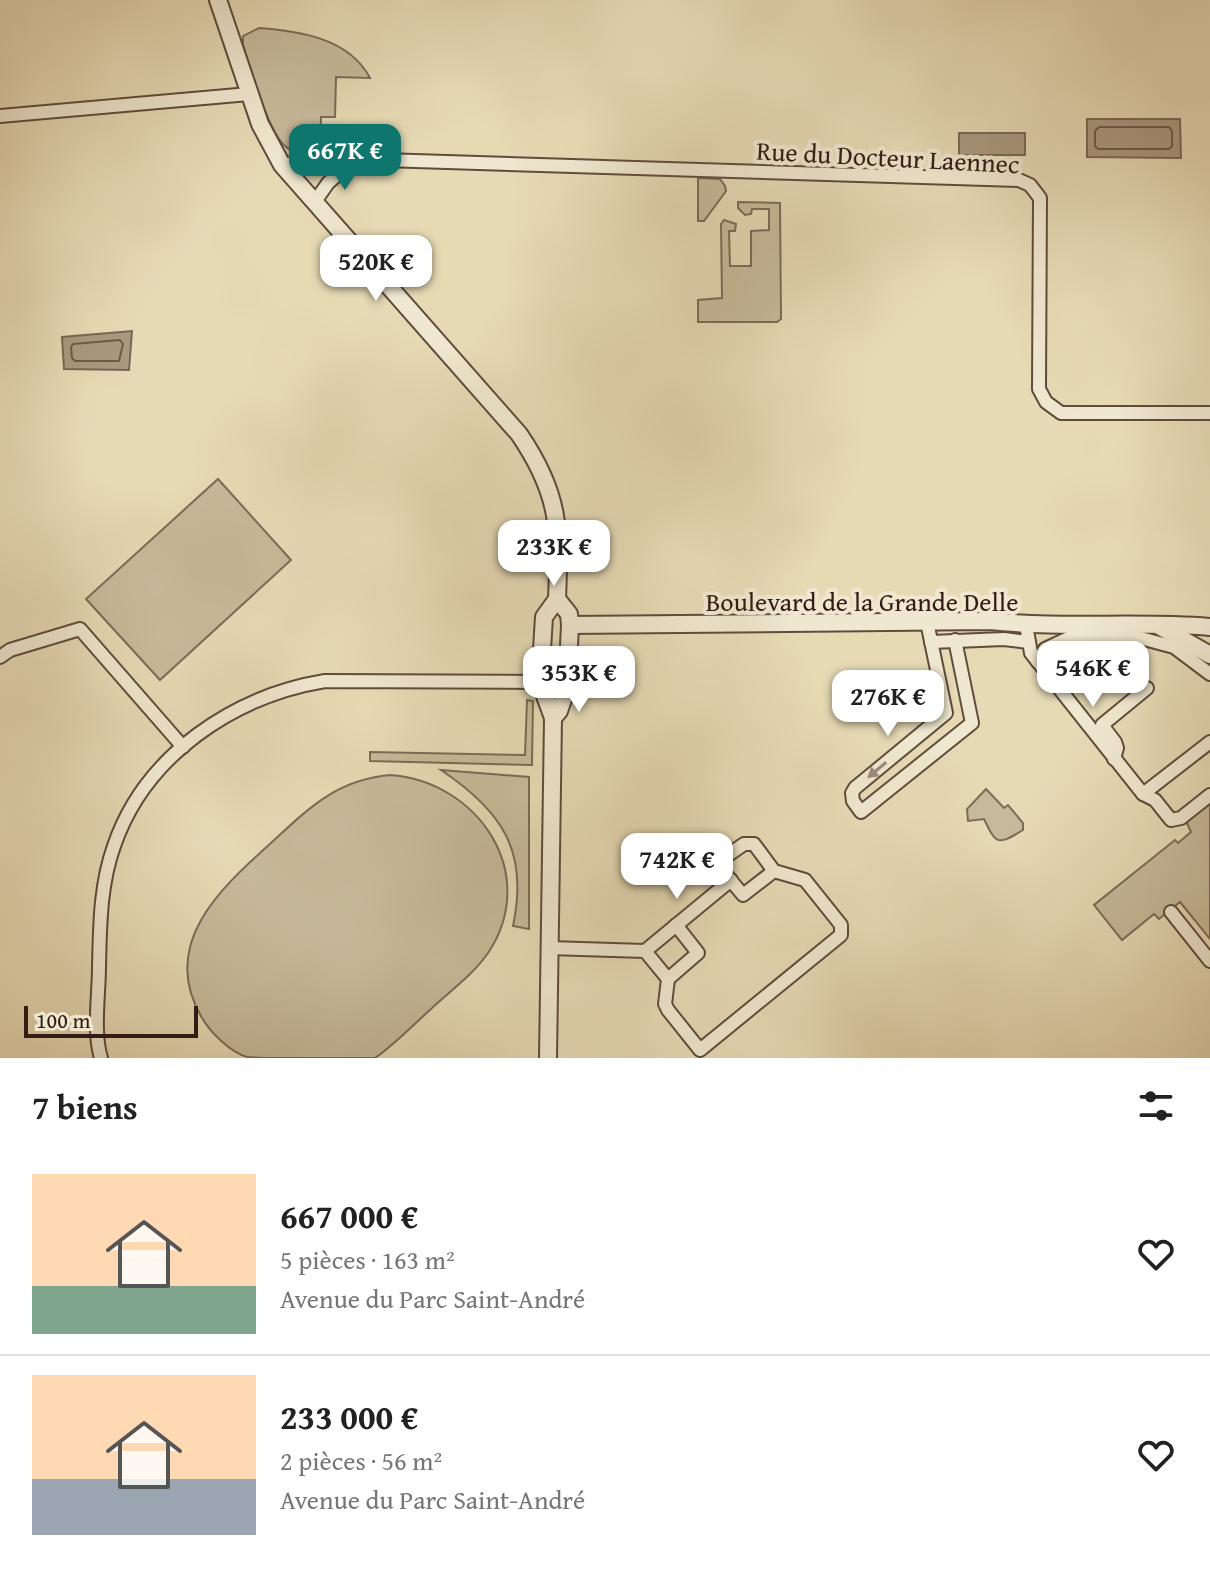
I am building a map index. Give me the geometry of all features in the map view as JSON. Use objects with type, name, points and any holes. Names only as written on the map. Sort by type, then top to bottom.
[{"type":"street","points":[[218,0],[264,133],[282,165],[511,425],[532,454],[551,491],[557,516],[557,599],[569,619],[567,688],[559,711],[553,718]]},
{"type":"street","points":[[0,116],[249,94]]},
{"type":"street","name":"Rue du Docteur Laennec","points":[[282,165],[320,158],[1019,180],[1030,185],[1040,198],[1039,389],[1046,402],[1061,413],[1210,413]]},
{"type":"street","points":[[314,203],[328,183],[354,160]]},
{"type":"street","points":[[548,1058],[553,718],[542,687],[544,617],[557,599]]},
{"type":"street","name":"Boulevard de la Grande Delle","points":[[544,617],[554,608],[569,619],[990,621],[1027,633],[1154,624],[1210,627]]},
{"type":"street","points":[[927,622],[946,713],[855,788],[853,801],[861,812],[972,723],[955,640]]},
{"type":"street","name":"Boulevard de la Grande Delle","points":[[1154,624],[1210,655]]},
{"type":"street","points":[[0,657],[10,650],[80,629],[183,747]]},
{"type":"street","points":[[931,642],[1004,639],[1027,633],[1031,653],[1037,661],[1143,794],[1155,800],[1171,820],[1181,818],[1210,795]]},
{"type":"street","points":[[1037,661],[1045,649],[1071,637],[1133,636],[1174,647],[1210,674]]},
{"type":"street","points":[[101,1058],[100,911],[109,862],[124,822],[138,798],[183,747],[214,723],[253,702],[302,685],[325,681],[542,687],[555,697],[567,688]]},
{"type":"street","points":[[1114,759],[1115,742],[1102,725],[1147,688]]},
{"type":"street","points":[[945,709],[968,705]]},
{"type":"street","points":[[1143,794],[1210,742]]},
{"type":"street","points":[[676,925],[698,953],[668,979],[665,1004],[700,1050],[841,935],[841,925],[805,880],[774,871],[754,844],[744,844],[724,858],[723,871],[743,895],[774,871]]},
{"type":"street","points":[[549,948],[645,951],[731,880]]},
{"type":"street","points":[[1171,912],[1210,961]]},
{"type":"street","points":[[645,951],[668,979]]},
{"type":"shaded area","points":[[259,28],[290,31],[336,45],[361,64],[370,78],[336,77],[335,117],[321,117],[320,153],[292,151],[274,131],[243,45],[243,36]]},
{"type":"shaded area","points":[[698,178],[720,179],[726,191],[704,221],[698,221]]},
{"type":"shaded area","points":[[738,202],[780,203],[781,319],[777,322],[698,322],[698,300],[722,298],[721,224],[724,220],[736,224],[735,231],[729,231],[730,266],[751,266],[751,231],[769,230],[769,209],[752,209],[751,214],[745,215],[738,208]]},
{"type":"shaded area","points":[[218,479],[291,560],[160,680],[86,599]]},
{"type":"shaded area","points":[[527,700],[533,701],[532,765],[370,761],[370,752],[525,755]]},
{"type":"shaded area","points":[[441,770],[529,777],[529,929],[513,926],[517,876],[506,835],[480,801]]},
{"type":"shaded area","points":[[390,775],[422,781],[450,794],[474,813],[492,837],[503,864],[507,893],[503,923],[488,953],[468,976],[375,1058],[261,1058],[241,1055],[210,1030],[190,991],[187,966],[191,942],[201,920],[233,879],[311,807],[339,789]]},
{"type":"shaded area","points":[[986,789],[1004,808],[1008,805],[1023,823],[1023,830],[1008,839],[998,840],[984,819],[968,821],[967,809]]},
{"type":"shaded area","points":[[1210,801],[1210,939],[1180,902],[1159,919],[1154,914],[1122,940],[1094,905],[1175,840],[1178,843],[1191,832],[1186,821]]},
{"type":"water","points":[[1087,119],[1180,119],[1181,158],[1087,157]]},
{"type":"water","points":[[959,133],[1025,133],[1025,155],[959,155]]},
{"type":"water","points":[[132,331],[129,370],[64,369],[62,337]]}]
